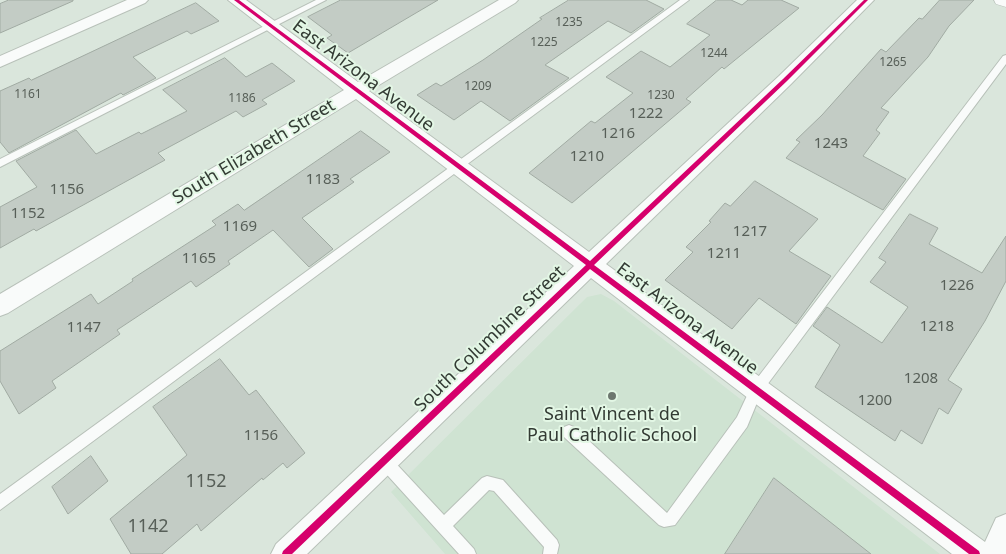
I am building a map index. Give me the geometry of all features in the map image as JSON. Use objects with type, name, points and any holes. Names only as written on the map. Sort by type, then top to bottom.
[{"type":"street","points":[[0,62],[140,0]]},
{"type":"street","name":"East Arizona Avenue","points":[[236,0],[976,554]]},
{"type":"street","name":"South Elizabeth Street","points":[[0,306],[357,90],[510,0]]},
{"type":"street","name":"South Columbine Street","points":[[286,554],[778,87],[866,0]]},
{"type":"street","points":[[1002,0],[1006,1]]},
{"type":"street","points":[[995,554],[1006,528]]},
{"type":"lane","points":[[0,164],[322,0]]},
{"type":"lane","points":[[0,503],[685,0]]},
{"type":"lane","points":[[569,432],[664,520],[670,520],[742,422],[756,389],[1006,58]]},
{"type":"lane","points":[[384,461],[469,554]]},
{"type":"lane","points":[[443,526],[487,483],[498,485],[552,545],[550,554]]},
{"type":"shaded area","name":"Saint Vincent de Paul Catholic School","points":[[601,294],[614,301],[940,554],[445,554],[391,492],[587,297]]},
{"type":"building","points":[[9,0],[73,1],[0,33],[0,4]]},
{"type":"building","points":[[341,0],[438,0],[348,53],[327,38],[332,35],[308,17]]},
{"type":"building","points":[[569,0],[646,0],[664,9],[631,33],[608,21],[545,65],[569,78],[510,121],[481,101],[454,120],[417,95],[436,83],[441,86],[483,60],[542,19],[540,18]]},
{"type":"building","points":[[717,0],[731,0],[742,5],[748,0],[781,0],[799,8],[724,69],[722,67],[686,99],[691,102],[572,203],[529,173],[591,121],[595,123],[633,93],[606,77],[641,51],[670,67],[710,35],[687,24]]},
{"type":"building","points":[[940,0],[974,0],[949,26],[928,57],[881,108],[889,112],[876,130],[880,133],[863,156],[906,179],[883,210],[786,158],[800,142],[796,140],[822,115],[881,49],[886,52],[919,18],[922,19]]},
{"type":"building","points":[[196,3],[219,21],[191,34],[187,31],[133,57],[156,78],[123,95],[121,93],[9,153],[0,142],[0,91],[29,78],[31,80]]},
{"type":"building","points":[[225,58],[246,77],[272,63],[295,81],[262,100],[267,104],[243,117],[236,111],[158,153],[165,160],[36,231],[34,229],[0,248],[0,207],[37,187],[16,161],[76,130],[96,154],[139,132],[141,134],[187,111],[163,90]]},
{"type":"building","points":[[361,131],[390,152],[350,179],[354,182],[302,218],[333,249],[309,267],[273,230],[228,261],[230,264],[196,287],[191,281],[117,330],[120,334],[52,381],[56,388],[19,414],[0,381],[0,351],[91,294],[98,304],[133,281],[132,279],[216,225],[212,221],[238,204],[244,210]]},
{"type":"building","points":[[755,181],[818,219],[789,251],[831,276],[796,324],[759,298],[732,329],[665,280],[693,252],[686,247],[711,222],[709,221],[725,203],[730,206]]},
{"type":"building","points":[[910,214],[938,228],[929,244],[982,273],[1006,236],[1006,281],[985,321],[948,380],[962,389],[948,414],[939,408],[922,444],[901,430],[895,441],[815,387],[840,345],[813,326],[827,307],[882,343],[908,307],[870,282],[886,262],[879,258]]},
{"type":"building","points":[[220,359],[249,395],[256,390],[305,453],[287,468],[283,463],[263,480],[262,478],[201,531],[197,524],[162,554],[131,554],[110,519],[187,455],[153,407]]},
{"type":"building","points":[[91,456],[108,481],[68,514],[52,487]]},
{"type":"building","points":[[774,478],[871,554],[725,554]]},
{"type":"cycle path","points":[[236,0],[976,554]]},
{"type":"cycle path","points":[[286,554],[785,80],[866,0]]},
{"type":"place","name":"Saint Vincent de Paul Catholic School","points":[[612,396]]}]
